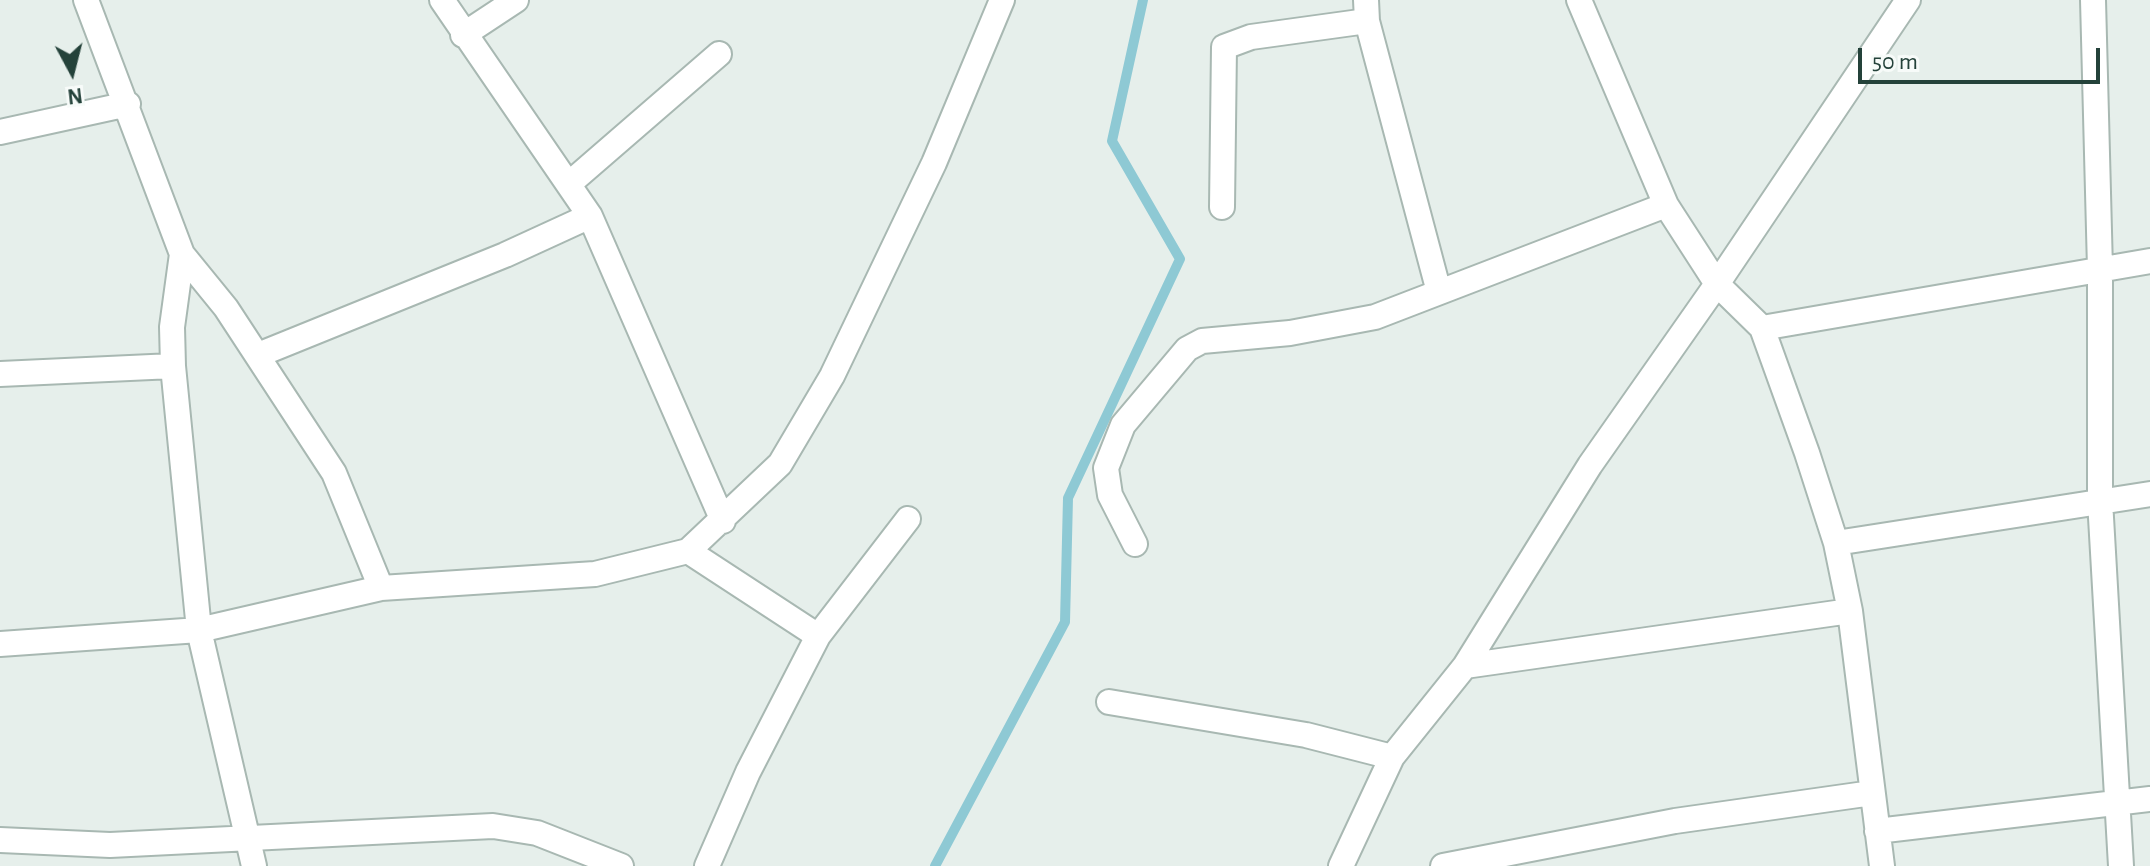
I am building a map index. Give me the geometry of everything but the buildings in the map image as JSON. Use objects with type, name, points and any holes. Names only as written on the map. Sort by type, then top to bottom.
[{"type":"street","points":[[86,0],[128,104],[182,254],[258,355],[334,473],[381,588]]},
{"type":"street","points":[[442,0],[463,35],[570,183],[590,216],[723,521]]},
{"type":"street","points":[[463,35],[516,0]]},
{"type":"street","points":[[0,644],[199,630],[381,588],[595,574],[688,551],[780,464],[832,376],[934,163],[1002,0]]},
{"type":"street","points":[[1579,0],[1666,205],[1717,284],[1762,328],[1836,543],[1850,611],[1882,866]]},
{"type":"street","points":[[1341,866],[1392,757],[1465,666],[1590,465],[1717,284],[1908,0]]},
{"type":"street","points":[[2093,0],[2100,269],[2100,500],[2121,866]]},
{"type":"street","points":[[1222,207],[1224,47],[1251,37],[1366,10],[1439,292]]},
{"type":"street","points":[[570,183],[719,54]]},
{"type":"street","points":[[0,132],[128,104]]},
{"type":"street","points":[[1135,544],[1110,495],[1106,468],[1123,425],[1187,349],[1202,341],[1290,333],[1375,317],[1666,205]]},
{"type":"street","points":[[258,355],[505,255],[590,216]]},
{"type":"street","points":[[182,254],[172,327],[173,366],[199,630],[254,866]]},
{"type":"street","points":[[1762,328],[2150,261]]},
{"type":"street","points":[[0,374],[173,366]]},
{"type":"street","points":[[1836,543],[2150,494]]},
{"type":"street","points":[[707,866],[748,772],[818,636],[908,519]]},
{"type":"street","points":[[688,551],[818,636]]},
{"type":"street","points":[[1465,666],[1850,611]]},
{"type":"street","points":[[1109,702],[1306,735],[1392,757]]},
{"type":"street","points":[[1443,866],[1675,821],[1872,793]]},
{"type":"street","points":[[1877,831],[2150,799]]},
{"type":"street","points":[[0,840],[109,856],[249,841],[493,826],[537,833],[608,864]]},
{"type":"waterway","points":[[935,866],[1065,622],[1068,498],[1180,259],[1112,141],[1143,0]]}]
